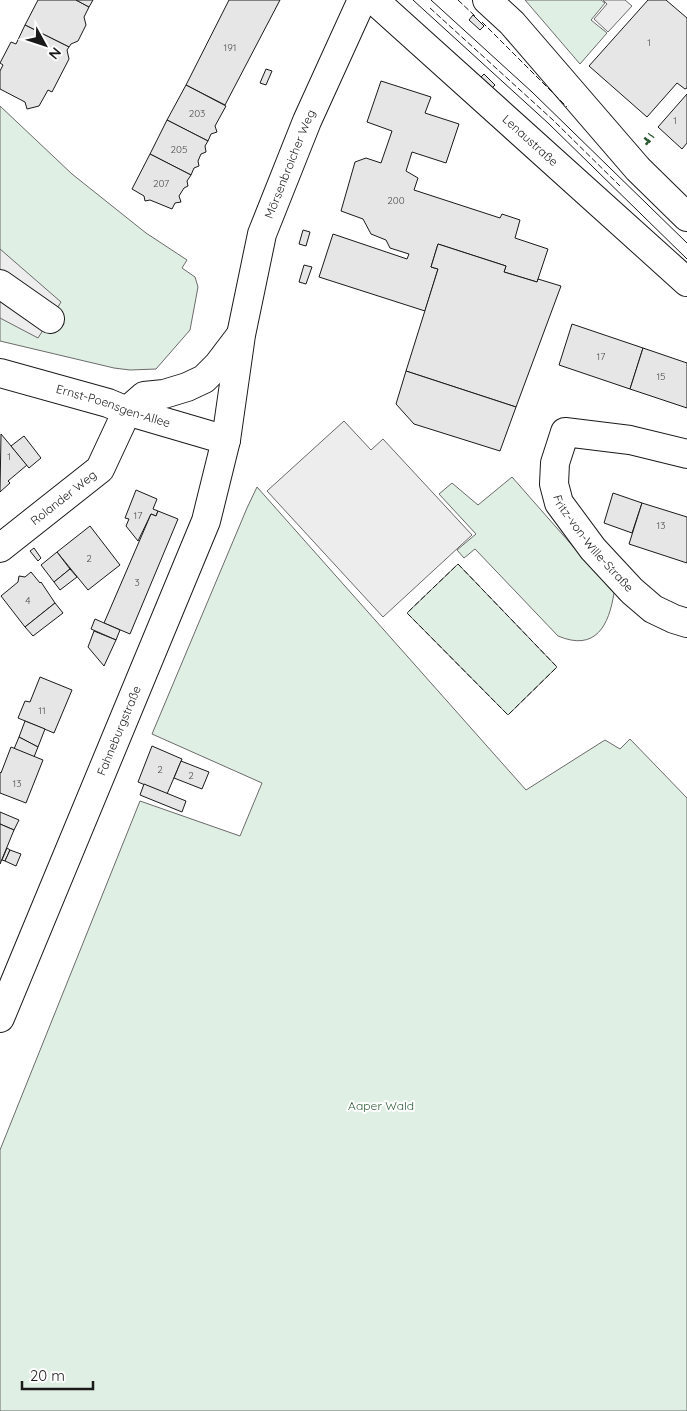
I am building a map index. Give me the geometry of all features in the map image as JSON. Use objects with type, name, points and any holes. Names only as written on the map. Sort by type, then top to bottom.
[{"type":"street","name":"Mörsenbroicher Weg","points":[[226,440],[241,335],[262,234],[307,121],[362,0]]},
{"type":"street","name":"Lenaustraße","points":[[374,0],[687,282]]},
{"type":"street","points":[[487,0],[512,23],[640,170],[687,217]]},
{"type":"street","points":[[0,284],[50,319]]},
{"type":"street","name":"Mörsenbroicher Weg","points":[[127,411],[144,396],[164,394],[187,387],[204,379],[218,365],[241,335]]},
{"type":"street","name":"Ernst-Poensgen-Allee","points":[[0,373],[108,403],[127,411],[226,440]]},
{"type":"street","name":"Rolander Weg","points":[[0,548],[100,469],[127,411]]},
{"type":"street","name":"Fritz-von-Wille-Straße","points":[[687,454],[630,440],[565,432],[555,463],[554,484],[559,503],[593,549],[632,591],[653,609],[674,620],[687,623]]},
{"type":"street","name":"Fahneburgstraße","points":[[0,1018],[195,550],[206,521],[226,440]]},
{"type":"green space","points":[[525,0],[601,0],[605,3],[591,20],[607,33],[580,64]]},
{"type":"green space","points":[[0,106],[72,174],[146,233],[187,260],[182,268],[195,277],[198,287],[190,330],[156,369],[130,370],[114,368],[0,341]]},
{"type":"green space","points":[[512,477],[614,593],[612,605],[604,625],[591,638],[582,641],[558,636],[475,549],[464,558],[457,550],[476,534],[439,494],[452,483],[478,505]]},
{"type":"green space","name":"Aaper Wald","points":[[257,487],[526,790],[605,740],[620,749],[630,739],[687,798],[687,1411],[0,1411],[0,1150],[140,801],[240,836],[262,783],[152,734]]},
{"type":"green space","points":[[458,564],[557,667],[508,715],[407,613]]},
{"type":"shaded area","points":[[603,0],[625,0],[632,6],[608,32],[594,19],[607,4]]},
{"type":"shaded area","points":[[0,249],[61,302],[38,338],[0,318]]},
{"type":"shaded area","points":[[344,421],[371,450],[383,439],[472,535],[383,617],[267,491]]},
{"type":"building","points":[[38,0],[76,0],[89,7],[84,17],[86,25],[78,41],[69,47],[25,25]]},
{"type":"building","points":[[76,0],[93,0],[89,7]]},
{"type":"building","points":[[229,0],[280,0],[225,105],[186,85]]},
{"type":"building","points":[[648,0],[666,0],[687,18],[687,88],[685,89],[677,83],[647,117],[589,66]]},
{"type":"building","points":[[473,15],[484,26],[480,30],[469,20]]},
{"type":"building","points":[[25,25],[69,47],[67,50],[69,59],[52,92],[48,90],[39,106],[27,109],[25,102],[0,89],[0,71],[3,65],[0,63],[11,42],[16,44]]},
{"type":"building","points":[[266,69],[272,71],[266,85],[260,83]]},
{"type":"building","points":[[484,74],[495,85],[491,89],[480,78]]},
{"type":"building","points":[[381,81],[431,97],[425,113],[459,124],[446,163],[412,152],[406,171],[418,178],[414,190],[500,218],[502,214],[520,220],[515,238],[548,249],[537,282],[504,272],[506,266],[438,244],[431,267],[438,269],[425,311],[319,277],[333,234],[407,259],[409,254],[390,248],[386,240],[371,234],[363,219],[341,211],[355,162],[366,158],[381,163],[392,131],[367,122]]},
{"type":"building","points":[[186,85],[226,106],[215,126],[217,132],[211,134],[208,141],[167,120]]},
{"type":"building","points":[[687,94],[687,143],[682,149],[658,127]]},
{"type":"building","points":[[167,120],[208,141],[205,146],[206,152],[201,154],[198,161],[199,166],[194,168],[191,175],[150,154]]},
{"type":"building","points":[[150,154],[191,175],[187,181],[188,186],[184,188],[179,196],[181,202],[175,203],[172,209],[150,200],[145,201],[144,196],[132,189]]},
{"type":"building","points":[[303,230],[310,232],[306,246],[299,244]]},
{"type":"building","points":[[438,244],[506,266],[504,272],[537,282],[538,279],[561,286],[516,407],[406,371],[438,269],[431,267]]},
{"type":"building","points":[[304,265],[312,267],[306,284],[299,282]]},
{"type":"building","points":[[572,324],[643,348],[630,389],[559,365]]},
{"type":"building","points":[[643,348],[687,363],[687,408],[630,389]]},
{"type":"building","points":[[406,371],[516,407],[500,451],[414,424],[396,404]]},
{"type":"building","points":[[1,434],[27,465],[8,481],[10,483],[0,492]]},
{"type":"building","points":[[24,436],[41,458],[29,468],[11,446]]},
{"type":"building","points":[[136,490],[157,499],[153,509],[158,511],[156,516],[151,514],[138,541],[126,526],[129,519],[125,518]]},
{"type":"building","points":[[613,493],[642,503],[632,533],[604,523]]},
{"type":"building","points":[[642,503],[687,517],[687,563],[629,544]]},
{"type":"building","points":[[158,511],[178,519],[130,634],[104,623],[151,514],[156,516]]},
{"type":"building","points":[[90,526],[120,565],[88,590],[57,552]]},
{"type":"building","points":[[34,548],[41,558],[38,561],[30,551]]},
{"type":"building","points":[[57,552],[70,569],[54,582],[41,565]]},
{"type":"building","points":[[70,569],[77,577],[60,590],[54,582]]},
{"type":"building","points":[[31,572],[41,582],[55,603],[25,627],[1,596],[18,582],[19,576],[25,577]]},
{"type":"building","points":[[55,603],[63,613],[33,636],[25,627]]},
{"type":"building","points":[[95,619],[120,630],[116,640],[91,629]]},
{"type":"building","points":[[94,631],[116,640],[104,666],[88,647]]},
{"type":"building","points":[[40,677],[72,690],[54,733],[18,718],[25,701],[30,702]]},
{"type":"building","points":[[25,721],[45,729],[38,747],[19,737]]},
{"type":"building","points":[[19,737],[38,747],[34,757],[14,749]]},
{"type":"building","points":[[152,746],[182,759],[167,794],[138,782]]},
{"type":"building","points":[[11,747],[43,760],[26,803],[0,793],[0,772]]},
{"type":"building","points":[[181,761],[209,772],[202,789],[174,778]]},
{"type":"building","points":[[144,784],[186,801],[182,812],[140,795]]},
{"type":"building","points":[[0,812],[19,820],[14,830],[0,824]]},
{"type":"building","points":[[0,824],[14,830],[0,864]]},
{"type":"building","points":[[7,848],[10,850],[5,861],[2,860]]},
{"type":"building","points":[[10,850],[21,854],[16,866],[5,861]]},
{"type":"tram line","points":[[413,0],[548,123],[687,259]]},
{"type":"tram line","points":[[431,0],[532,92],[687,243]]},
{"type":"hedge","points":[[648,144],[644,141],[650,134]]},
{"type":"hedge","points":[[648,142],[653,136]]},
{"type":"fence","points":[[458,0],[475,16]]},
{"type":"fence","points":[[430,8],[553,120],[620,186]]},
{"type":"fence","points":[[482,22],[567,107]]},
{"type":"fence","points":[[458,564],[557,667],[508,715],[407,613],[458,564]]}]
